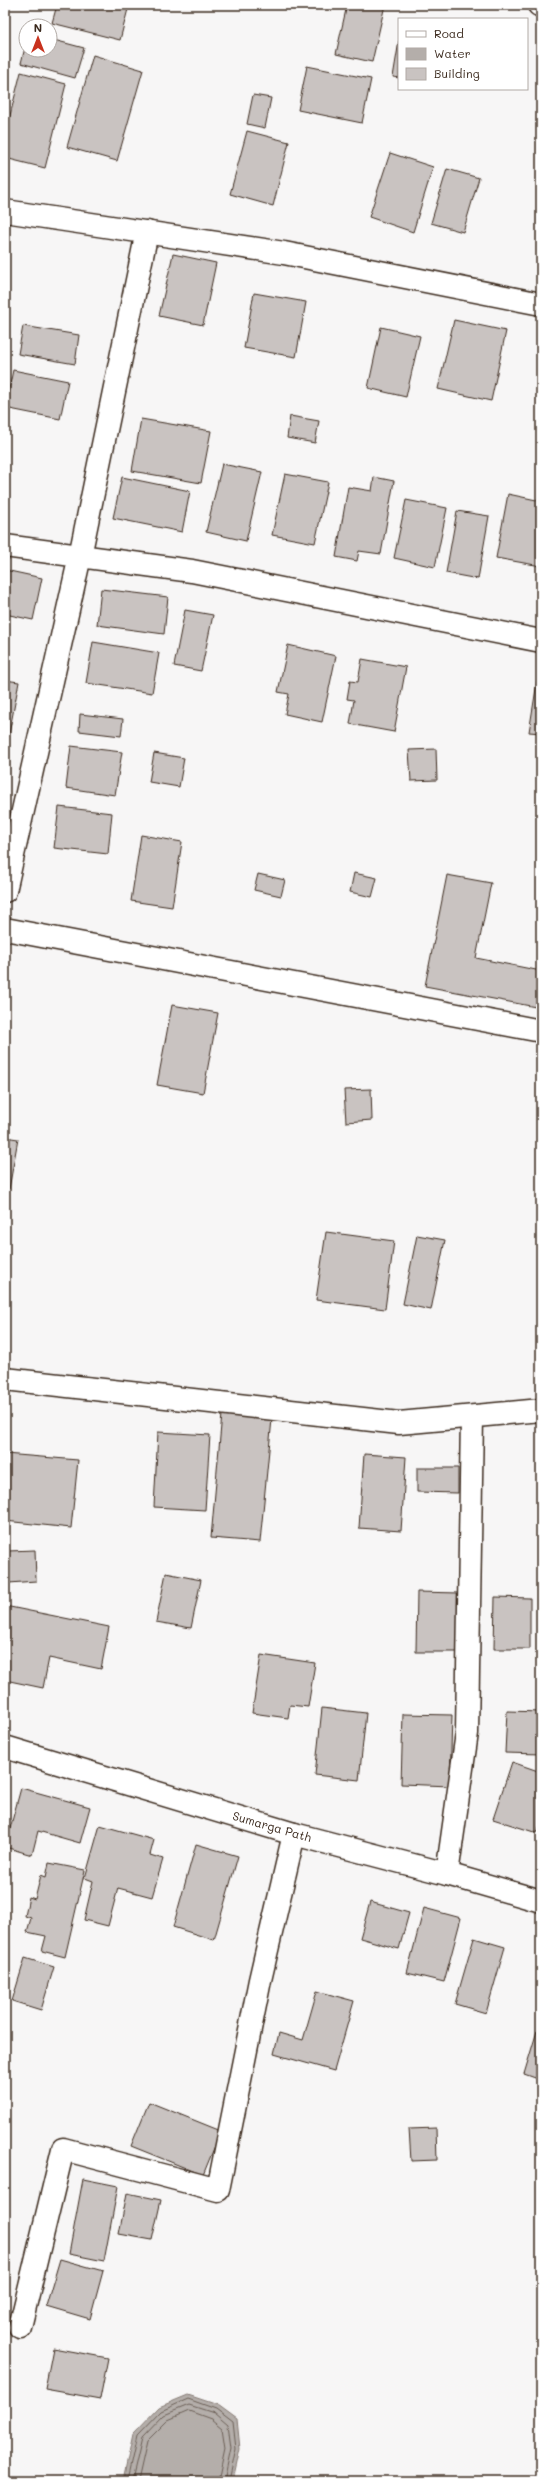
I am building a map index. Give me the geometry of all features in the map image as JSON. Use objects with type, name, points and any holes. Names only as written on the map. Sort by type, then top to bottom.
[{"type":"street","points":[[5,211],[284,253],[541,304]]},
{"type":"street","points":[[5,891],[80,556],[147,232]]},
{"type":"street","points":[[5,546],[192,571],[541,641]]},
{"type":"street","points":[[5,929],[541,1031]]},
{"type":"street","points":[[5,1379],[399,1423],[472,1418],[541,1410]]},
{"type":"street","points":[[447,1874],[467,1733],[472,1418]]},
{"type":"street","name":"Sumarga Path","points":[[5,1747],[294,1834],[447,1874],[541,1901]]},
{"type":"street","points":[[20,2327],[63,2149],[218,2190],[260,1980],[294,1834]]},
{"type":"water","points":[[188,2395],[218,2405],[237,2419],[240,2449],[233,2481],[123,2481],[133,2434],[159,2407]]},
{"type":"building","points":[[57,5],[129,5],[120,40],[58,24],[58,18],[53,18]]},
{"type":"building","points":[[347,5],[385,5],[372,62],[336,54]]},
{"type":"building","points":[[58,41],[84,48],[75,78],[21,63],[22,58],[58,58]]},
{"type":"building","points":[[398,47],[398,78],[393,77]]},
{"type":"building","points":[[93,55],[143,70],[117,161],[67,147]]},
{"type":"building","points":[[307,66],[371,79],[362,123],[298,110]]},
{"type":"building","points":[[21,72],[66,84],[45,168],[5,158],[5,135]]},
{"type":"building","points":[[253,95],[271,98],[265,128],[247,124]]},
{"type":"building","points":[[247,131],[289,142],[273,206],[230,194]]},
{"type":"building","points":[[390,153],[433,167],[413,232],[369,217]]},
{"type":"building","points":[[447,169],[479,178],[463,232],[431,223]]},
{"type":"building","points":[[173,254],[216,263],[203,325],[159,316]]},
{"type":"building","points":[[254,293],[306,302],[296,357],[244,348]]},
{"type":"building","points":[[454,320],[506,331],[491,401],[438,389]]},
{"type":"building","points":[[23,326],[79,335],[75,364],[18,354]]},
{"type":"building","points":[[381,327],[420,336],[406,397],[368,388]]},
{"type":"building","points":[[13,370],[68,381],[60,419],[5,408]]},
{"type":"building","points":[[290,416],[319,421],[315,443],[287,438]]},
{"type":"building","points":[[141,419],[211,431],[201,483],[132,471]]},
{"type":"building","points":[[222,464],[262,472],[246,541],[206,532]]},
{"type":"building","points":[[285,474],[328,482],[315,543],[272,535]]},
{"type":"building","points":[[122,477],[190,491],[182,532],[113,518]]},
{"type":"building","points":[[374,477],[394,481],[381,554],[359,551],[357,561],[336,557],[348,487],[372,491]]},
{"type":"building","points":[[508,494],[541,501],[541,566],[496,558]]},
{"type":"building","points":[[406,500],[447,508],[435,567],[394,558]]},
{"type":"building","points":[[457,511],[489,516],[478,579],[446,573]]},
{"type":"building","points":[[5,570],[42,578],[33,620],[5,614]]},
{"type":"building","points":[[101,589],[168,597],[164,634],[97,625]]},
{"type":"building","points":[[185,610],[213,615],[201,671],[174,666]]},
{"type":"building","points":[[93,642],[159,653],[152,693],[86,683]]},
{"type":"building","points":[[288,645],[336,656],[322,722],[285,714],[289,694],[278,692]]},
{"type":"building","points":[[362,659],[406,667],[394,732],[350,724],[354,700],[347,699],[350,681],[358,682]]},
{"type":"building","points":[[540,664],[541,665],[541,733],[529,732]]},
{"type":"building","points":[[5,680],[19,682],[9,734],[5,733]]},
{"type":"building","points":[[80,714],[123,719],[121,736],[79,731]]},
{"type":"building","points":[[71,746],[122,752],[115,795],[66,788]]},
{"type":"building","points":[[436,749],[437,780],[411,781],[409,750]]},
{"type":"building","points":[[154,753],[184,758],[179,787],[149,782]]},
{"type":"building","points":[[59,807],[112,813],[108,854],[54,848]]},
{"type":"building","points":[[141,835],[182,842],[172,907],[131,901]]},
{"type":"building","points":[[354,873],[377,878],[372,897],[350,892]]},
{"type":"building","points":[[258,874],[285,880],[281,896],[254,890]]},
{"type":"building","points":[[447,875],[491,883],[476,958],[541,971],[541,1008],[425,986]]},
{"type":"building","points":[[172,1005],[218,1013],[203,1093],[157,1085]]},
{"type":"building","points":[[371,1089],[372,1120],[346,1122],[344,1090]]},
{"type":"building","points":[[5,1137],[18,1139],[9,1189],[5,1188]]},
{"type":"building","points":[[326,1232],[394,1241],[385,1309],[316,1300]]},
{"type":"building","points":[[417,1235],[445,1240],[431,1310],[403,1304]]},
{"type":"building","points":[[222,1414],[272,1419],[260,1542],[211,1538]]},
{"type":"building","points":[[158,1432],[210,1435],[205,1510],[154,1507]]},
{"type":"building","points":[[5,1454],[78,1460],[71,1528],[5,1521]]},
{"type":"building","points":[[364,1454],[406,1457],[401,1531],[359,1528]]},
{"type":"building","points":[[417,1468],[458,1468],[458,1493],[417,1492]]},
{"type":"building","points":[[35,1550],[36,1581],[9,1583],[8,1551]]},
{"type":"building","points":[[166,1573],[201,1580],[191,1628],[156,1622]]},
{"type":"building","points":[[417,1592],[459,1593],[458,1652],[416,1652]]},
{"type":"building","points":[[495,1597],[530,1598],[530,1649],[494,1649]]},
{"type":"building","points":[[5,1606],[109,1627],[101,1669],[49,1658],[43,1688],[5,1680]]},
{"type":"building","points":[[261,1655],[315,1663],[308,1707],[290,1705],[288,1718],[252,1713]]},
{"type":"building","points":[[322,1708],[366,1713],[359,1780],[315,1775]]},
{"type":"building","points":[[507,1711],[541,1712],[541,1754],[505,1753]]},
{"type":"building","points":[[403,1714],[452,1715],[450,1786],[401,1784]]},
{"type":"building","points":[[512,1762],[541,1772],[541,1822],[537,1833],[493,1819]]},
{"type":"building","points":[[21,1788],[90,1807],[80,1843],[38,1831],[32,1855],[5,1847]]},
{"type":"building","points":[[100,1825],[154,1840],[150,1855],[163,1859],[152,1897],[118,1888],[108,1926],[84,1920],[93,1881],[85,1878]]},
{"type":"building","points":[[196,1844],[238,1856],[214,1940],[173,1927]]},
{"type":"building","points":[[49,1863],[85,1870],[65,1957],[42,1951],[46,1936],[27,1932],[31,1918],[25,1916],[29,1897],[35,1899],[41,1875],[46,1877]]},
{"type":"building","points":[[370,1902],[409,1913],[399,1949],[360,1938]]},
{"type":"building","points":[[424,1908],[461,1918],[444,1982],[407,1973]]},
{"type":"building","points":[[474,1938],[505,1947],[486,2013],[455,2004]]},
{"type":"building","points":[[25,1958],[54,1967],[41,2010],[12,2001]]},
{"type":"building","points":[[317,1991],[354,2001],[334,2071],[274,2054],[279,2033],[303,2040]]},
{"type":"building","points":[[537,2031],[541,2032],[541,2080],[524,2074]]},
{"type":"building","points":[[149,2102],[221,2131],[203,2175],[131,2146]]},
{"type":"building","points":[[436,2128],[437,2160],[411,2161],[409,2129]]},
{"type":"building","points":[[83,2179],[118,2186],[104,2261],[69,2254]]},
{"type":"building","points":[[127,2193],[161,2200],[152,2240],[119,2234]]},
{"type":"building","points":[[60,2259],[103,2271],[90,2319],[46,2306]]},
{"type":"building","points":[[53,2348],[108,2358],[100,2399],[45,2389]]}]
